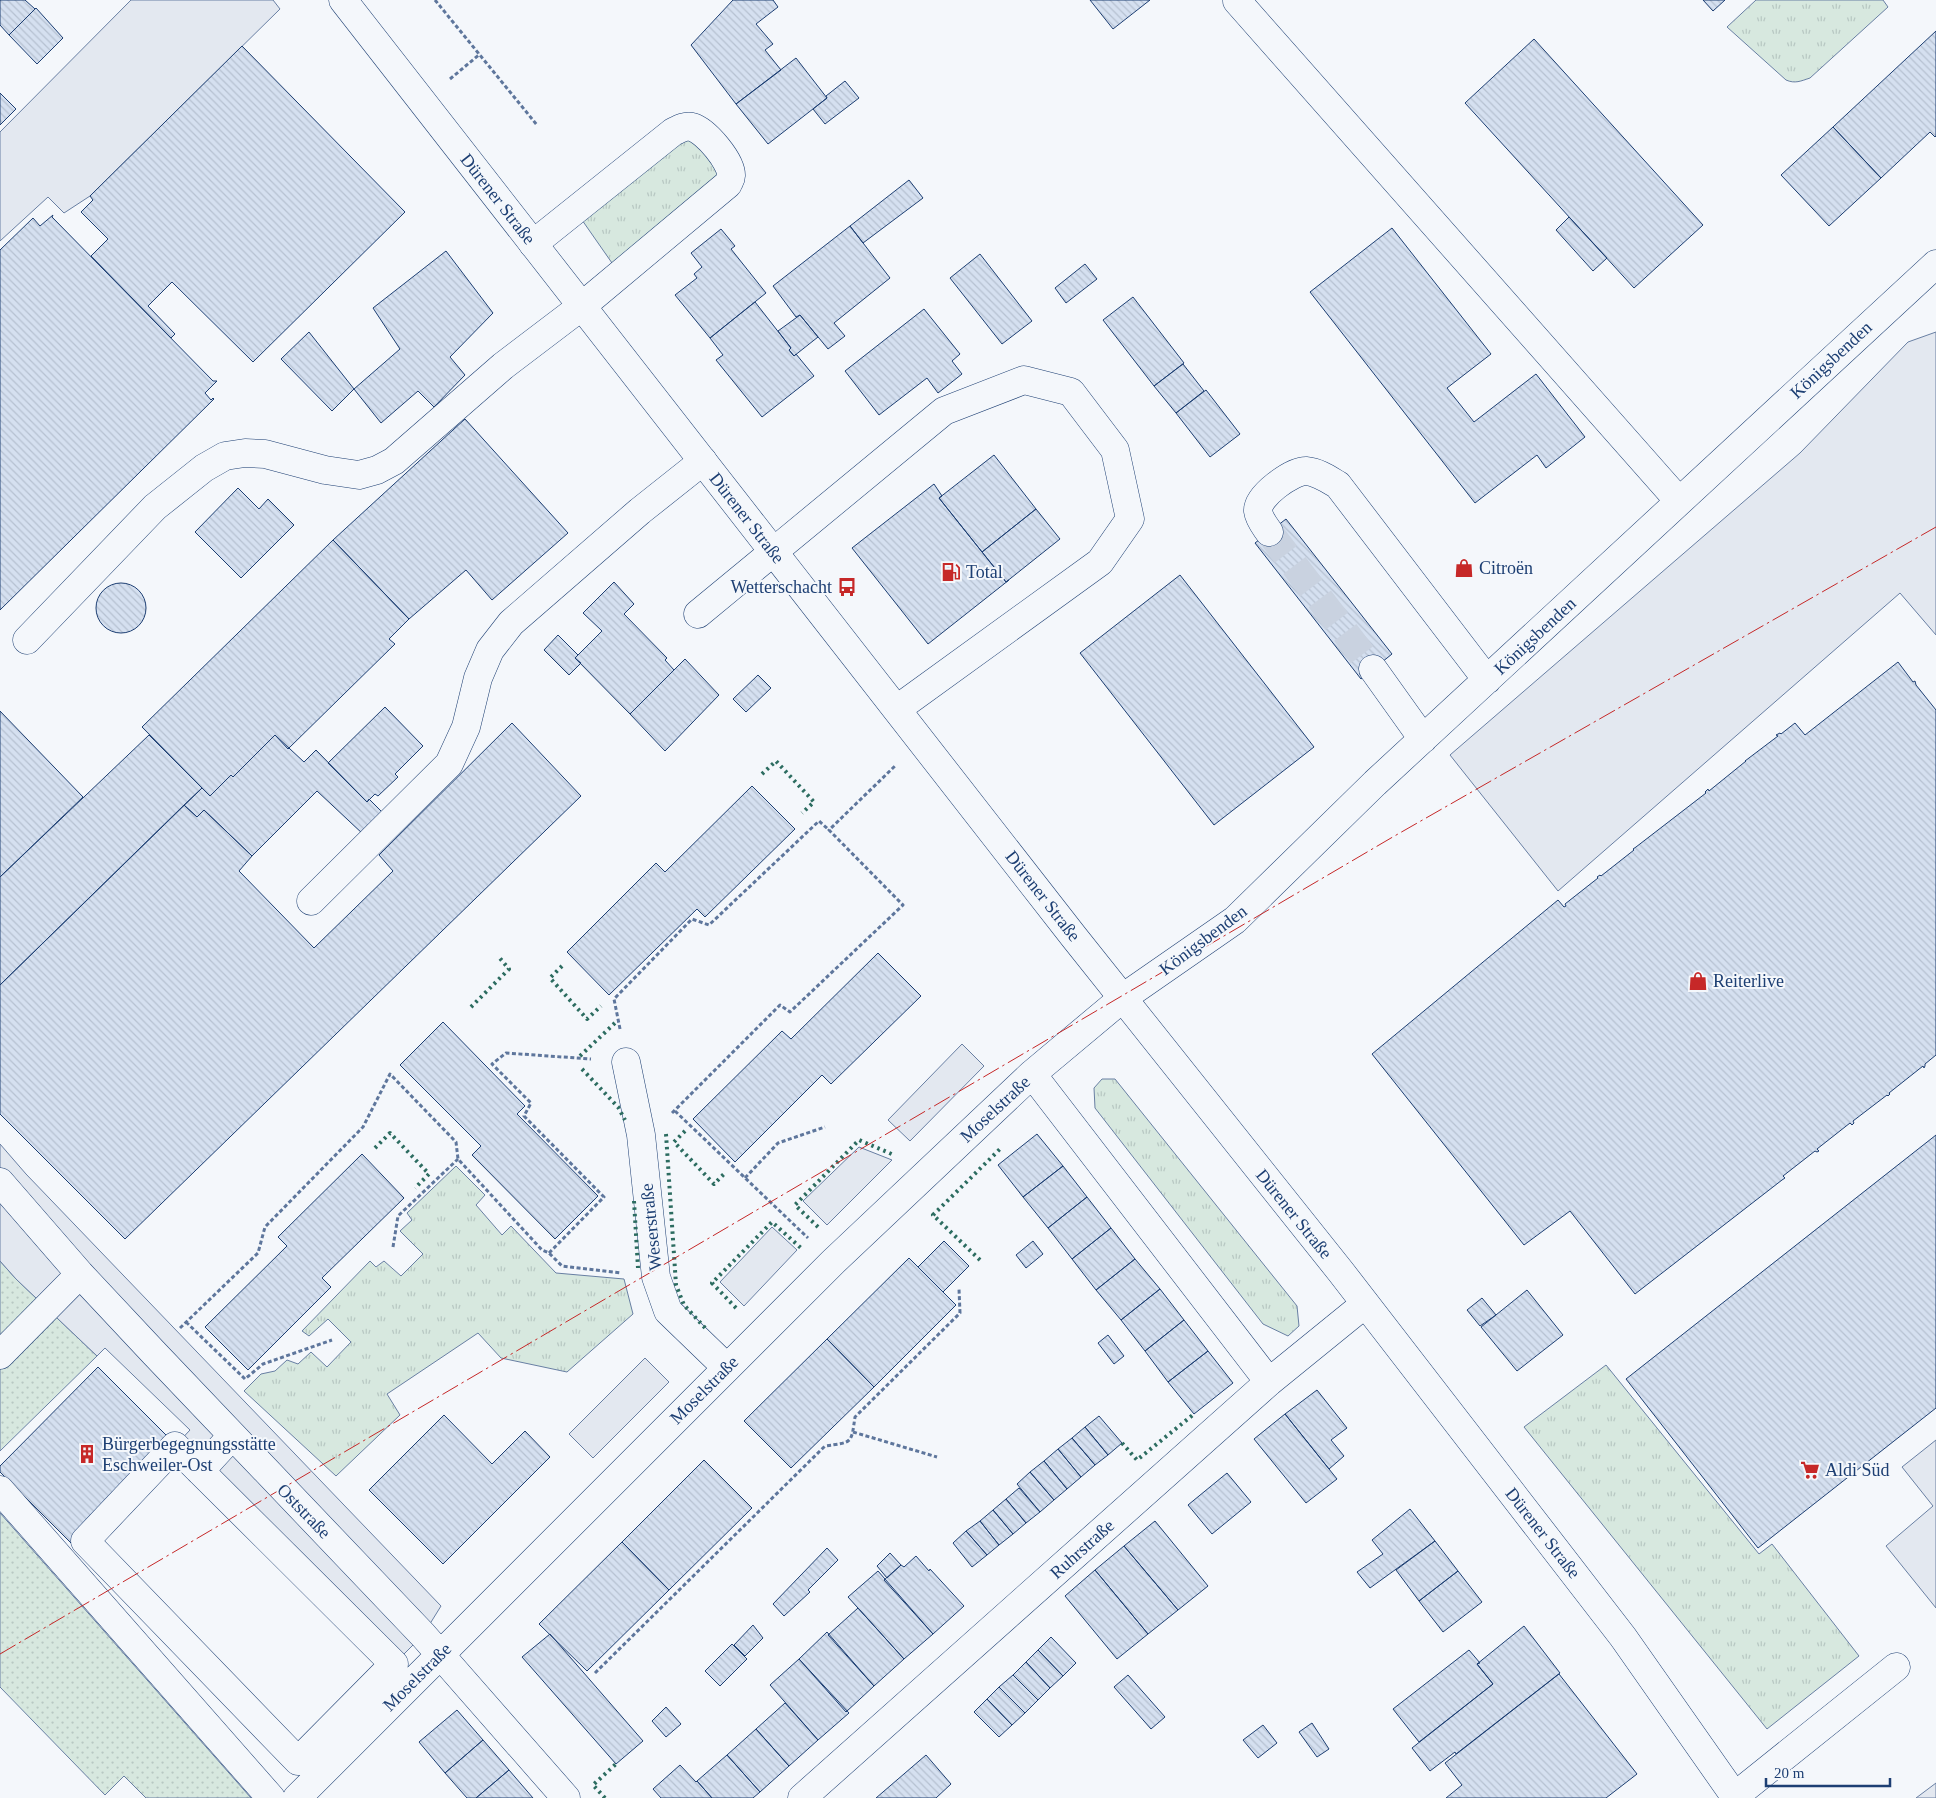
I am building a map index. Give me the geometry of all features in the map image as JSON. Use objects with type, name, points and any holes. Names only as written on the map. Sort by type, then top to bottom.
[{"type":"street","name":"Dürener Straße","points":[[343,0],[1074,937],[1124,997],[1365,1304],[1623,1637],[1735,1797]]},
{"type":"street","points":[[1237,1],[1679,501]]},
{"type":"street","points":[[27,640],[154,507],[204,468],[225,456],[245,452],[265,454],[325,470],[359,475],[377,470],[394,460],[503,366],[582,306],[728,184],[731,176],[727,164],[717,147],[702,132],[691,127],[682,128],[673,132],[533,244]]},
{"type":"street","name":"Königsbenden","points":[[1124,997],[1235,920],[1375,783],[1936,264]]},
{"type":"street","points":[[698,614],[944,411],[1024,380],[1071,392],[1115,450],[1130,519],[1100,562],[898,710]]},
{"type":"street","points":[[311,901],[449,764],[466,727],[478,678],[490,650],[511,623],[640,511],[703,461]]},
{"type":"street","points":[[1269,532],[1262,522],[1258,510],[1261,500],[1290,476],[1305,471],[1320,474],[1338,485],[1487,680]]},
{"type":"street","points":[[1373,669],[1423,739]]},
{"type":"street","name":"Moselstraße","points":[[297,1798],[833,1262],[1032,1074],[1124,997]]},
{"type":"street","name":"Weserstraße","points":[[626,1062],[641,1135],[656,1277],[668,1312],[727,1368]]},
{"type":"street","points":[[1032,1074],[1269,1382]]},
{"type":"street","name":"Oststraße","points":[[0,1182],[80,1274],[440,1654],[566,1798]]},
{"type":"street","points":[[0,1354],[80,1274]]},
{"type":"street","name":"Ruhrstraße","points":[[812,1794],[1269,1382],[1365,1304]]},
{"type":"street","points":[[200,1471],[232,1436]]},
{"type":"street","points":[[175,1446],[200,1471],[394,1664],[298,1761],[85,1541],[175,1446]]},
{"type":"street","points":[[0,1490],[271,1798]]},
{"type":"street","points":[[84,1585],[107,1562]]},
{"type":"street","points":[[1735,1797],[1896,1667]]},
{"type":"path","points":[[435,0],[537,125]]},
{"type":"path","points":[[829,830],[884,775],[922,741]]},
{"type":"path","points":[[549,1253],[604,1197],[524,1116],[531,1103],[492,1064],[506,1053],[626,1062],[614,999],[692,919],[709,925],[819,821],[903,905],[790,1012],[780,1005],[675,1110],[641,1135]]},
{"type":"path","points":[[154,1353],[258,1253],[265,1227],[363,1127],[390,1074],[456,1142],[458,1159],[542,1250],[549,1253],[562,1266],[656,1277]]},
{"type":"path","points":[[675,1110],[833,1262]]},
{"type":"path","points":[[745,1178],[778,1143],[825,1127]]},
{"type":"path","points":[[393,1247],[398,1216],[458,1159]]},
{"type":"path","points":[[595,1673],[825,1446],[846,1443],[852,1437],[855,1417],[960,1313],[960,1289]]},
{"type":"path","points":[[186,1322],[245,1379],[263,1364],[332,1340]]},
{"type":"path","points":[[853,1432],[937,1457]]},
{"type":"green space","points":[[1756,0],[1883,0],[1888,7],[1810,78],[1792,82],[1786,80],[1727,27]]},
{"type":"green space","points":[[698,137],[722,169],[721,181],[612,263],[582,220],[687,138]]},
{"type":"green space","points":[[1102,1079],[1115,1079],[1297,1306],[1299,1326],[1288,1336],[1263,1324],[1095,1108],[1094,1088]]},
{"type":"green space","points":[[456,1166],[485,1195],[476,1205],[502,1235],[511,1226],[556,1273],[624,1279],[633,1314],[567,1372],[501,1358],[478,1333],[387,1394],[400,1415],[336,1476],[244,1391],[261,1374],[275,1371],[287,1360],[298,1364],[311,1352],[327,1367],[351,1342],[328,1319],[309,1336],[302,1331],[370,1261],[376,1267],[384,1261],[401,1276],[423,1254],[400,1231],[412,1220],[407,1213]]},
{"type":"green space","points":[[0,1261],[16,1279],[97,1356],[0,1451]]},
{"type":"green space","points":[[1606,1365],[1759,1554],[1772,1544],[1859,1656],[1767,1729],[1524,1427]]},
{"type":"green space","points":[[0,1513],[251,1798],[146,1798],[124,1776],[105,1795],[0,1687]]},
{"type":"shaded area","points":[[131,0],[273,0],[280,9],[90,196],[64,213],[48,197],[0,241],[0,132]]},
{"type":"shaded area","points":[[1936,332],[1936,635],[1900,593],[1558,891],[1450,755],[1800,453],[1908,342]]},
{"type":"shaded area","points":[[962,1044],[984,1066],[910,1141],[888,1120]]},
{"type":"shaded area","points":[[0,1144],[26,1174],[441,1606],[423,1635],[394,1664],[175,1446],[190,1430],[105,1348],[97,1356],[16,1279],[0,1261]]},
{"type":"shaded area","points":[[859,1147],[892,1160],[827,1225],[803,1201]]},
{"type":"shaded area","points":[[772,1227],[797,1250],[744,1306],[720,1282]]},
{"type":"shaded area","points":[[645,1358],[669,1382],[593,1458],[569,1434]]},
{"type":"shaded area","points":[[1936,1440],[1936,1608],[1886,1546],[1933,1506],[1902,1467]]},
{"type":"shaded area","points":[[1936,1783],[1936,1798],[1916,1798]]},
{"type":"building","points":[[0,0],[25,0],[35,9],[9,35],[0,25]]},
{"type":"building","points":[[733,0],[773,0],[778,7],[756,24],[773,44],[765,50],[781,70],[736,104],[691,45]]},
{"type":"building","points":[[1090,0],[1150,0],[1113,29]]},
{"type":"building","points":[[1703,0],[1725,0],[1713,11]]},
{"type":"building","points":[[36,8],[63,38],[37,64],[9,35]]},
{"type":"building","points":[[1936,31],[1936,136],[1930,132],[1881,178],[1833,127]]},
{"type":"building","points":[[1534,39],[1703,225],[1634,288],[1465,103]]},
{"type":"building","points":[[242,46],[405,212],[253,362],[172,282],[148,306],[175,334],[171,338],[91,256],[108,239],[81,212],[93,200],[90,196]]},
{"type":"building","points":[[796,58],[827,98],[768,144],[736,104]]},
{"type":"building","points":[[845,81],[859,98],[825,124],[813,109]]},
{"type":"building","points":[[0,93],[16,109],[0,125]]},
{"type":"building","points":[[1833,127],[1881,178],[1829,226],[1781,175]]},
{"type":"building","points":[[909,180],[923,198],[863,243],[850,226]]},
{"type":"building","points":[[53,215],[52,217],[213,381],[217,381],[205,393],[211,400],[214,399],[0,610],[0,250],[33,218],[40,226]]},
{"type":"building","points":[[1569,217],[1607,258],[1593,271],[1556,230]]},
{"type":"building","points":[[850,226],[890,278],[834,323],[845,336],[828,349],[800,315],[796,317],[773,286]]},
{"type":"building","points":[[1392,228],[1491,354],[1447,388],[1474,422],[1536,374],[1585,437],[1546,468],[1537,455],[1475,503],[1310,292]]},
{"type":"building","points":[[721,229],[735,246],[731,249],[766,293],[710,338],[675,295],[697,278],[694,274],[702,267],[691,253]]},
{"type":"building","points":[[446,251],[493,313],[450,357],[465,375],[434,407],[418,391],[381,423],[354,389],[400,349],[373,308]]},
{"type":"building","points":[[980,254],[1032,321],[1002,344],[950,278]]},
{"type":"building","points":[[1085,264],[1097,279],[1066,303],[1055,288]]},
{"type":"building","points":[[1133,297],[1184,363],[1154,386],[1103,320]]},
{"type":"building","points":[[755,302],[791,348],[789,350],[794,356],[796,354],[814,376],[762,417],[716,360],[723,355],[710,338]]},
{"type":"building","points":[[924,309],[960,354],[952,361],[962,374],[938,393],[927,378],[879,415],[845,371]]},
{"type":"building","points":[[800,315],[818,337],[794,356],[789,350],[791,348],[778,331]]},
{"type":"building","points":[[309,332],[354,389],[332,411],[281,359]]},
{"type":"building","points":[[1183,364],[1204,391],[1176,413],[1154,386]]},
{"type":"building","points":[[1206,390],[1240,434],[1210,457],[1176,413]]},
{"type":"building","points":[[465,419],[568,533],[492,600],[466,570],[409,619],[333,540]]},
{"type":"building","points":[[994,455],[1036,509],[982,552],[939,498]]},
{"type":"building","points":[[934,484],[942,496],[939,498],[1006,582],[1009,580],[928,644],[852,548]]},
{"type":"building","points":[[238,488],[259,509],[268,499],[294,525],[241,578],[195,532]]},
{"type":"building","points":[[1036,509],[1060,539],[1006,582],[982,552]]},
{"type":"building","points":[[1286,519],[1392,654],[1361,679],[1255,543]]},
{"type":"building","points":[[333,540],[409,619],[389,639],[395,644],[288,749],[275,735],[233,777],[231,775],[210,796],[142,727]]},
{"type":"building","points":[[1180,575],[1314,747],[1214,825],[1080,653]]},
{"type":"building","points":[[614,582],[634,604],[624,614],[667,658],[665,660],[674,670],[630,714],[575,658],[602,631],[583,613]]},
{"type":"building","points":[[116,583],[126,583],[139,590],[146,603],[146,613],[139,626],[126,633],[116,633],[107,629],[100,622],[96,613],[96,603],[100,594],[107,587]]},
{"type":"building","points":[[558,635],[578,655],[575,658],[581,663],[569,675],[544,650]]},
{"type":"building","points":[[685,659],[719,695],[665,751],[630,714]]},
{"type":"building","name":"Reiterlive","points":[[1898,662],[1913,682],[1915,681],[1916,685],[1936,710],[1936,1055],[1925,1064],[1924,1068],[1923,1066],[1889,1093],[1888,1096],[1853,1121],[1852,1125],[1850,1123],[1817,1149],[1819,1151],[1815,1151],[1783,1176],[1785,1178],[1635,1294],[1570,1211],[1524,1245],[1372,1054],[1558,900],[1564,907],[1566,906],[1565,904],[1597,877],[1601,876],[1706,793],[1708,789],[1709,791],[1778,736],[1776,735],[1781,734],[1795,723],[1805,735]]},
{"type":"building","points":[[758,675],[771,688],[746,712],[733,699]]},
{"type":"building","points":[[385,707],[423,746],[395,774],[398,777],[378,796],[375,794],[367,802],[328,763]]},
{"type":"building","points":[[0,711],[83,797],[0,877]]},
{"type":"building","points":[[512,723],[581,796],[125,1239],[0,1114],[0,985],[184,805],[197,817],[204,810],[252,856],[239,871],[314,948],[393,871],[379,855]]},
{"type":"building","points":[[149,735],[202,788],[0,985],[0,877]]},
{"type":"building","points":[[275,735],[304,762],[316,750],[367,802],[369,799],[384,814],[364,835],[317,791],[252,856],[204,810],[197,817],[184,805],[202,788],[210,796],[231,775],[233,777]]},
{"type":"building","points":[[752,786],[795,829],[705,917],[697,909],[609,995],[567,952],[656,863],[665,872]]},
{"type":"building","points":[[878,953],[921,996],[831,1084],[822,1075],[735,1162],[693,1119],[782,1031],[791,1039]]},
{"type":"building","points":[[443,1022],[525,1106],[517,1114],[598,1196],[555,1239],[472,1155],[481,1146],[400,1065]]},
{"type":"building","points":[[1037,1134],[1063,1166],[1023,1197],[998,1165]]},
{"type":"building","points":[[1936,1135],[1936,1408],[1758,1548],[1626,1379]]},
{"type":"building","points":[[362,1154],[404,1198],[322,1278],[331,1287],[248,1370],[205,1327],[287,1246],[278,1237]]},
{"type":"building","points":[[1063,1166],[1087,1197],[1048,1228],[1023,1197]]},
{"type":"building","points":[[1087,1197],[1111,1228],[1072,1259],[1048,1228]]},
{"type":"building","points":[[1111,1228],[1135,1259],[1096,1290],[1072,1259]]},
{"type":"building","points":[[944,1241],[969,1266],[943,1292],[918,1267]]},
{"type":"building","points":[[1033,1241],[1043,1254],[1026,1268],[1016,1255]]},
{"type":"building","points":[[909,1258],[956,1305],[874,1387],[827,1339]]},
{"type":"building","points":[[1135,1259],[1160,1289],[1121,1320],[1096,1290]]},
{"type":"building","points":[[1160,1289],[1184,1320],[1145,1351],[1121,1320]]},
{"type":"building","points":[[1527,1290],[1563,1335],[1517,1371],[1481,1327]]},
{"type":"building","points":[[1482,1298],[1496,1315],[1480,1326],[1467,1310]]},
{"type":"building","points":[[1184,1320],[1208,1351],[1168,1382],[1145,1351]]},
{"type":"building","points":[[1108,1335],[1124,1356],[1114,1364],[1098,1343]]},
{"type":"building","points":[[827,1339],[874,1387],[791,1468],[744,1421]]},
{"type":"building","points":[[1208,1351],[1233,1383],[1194,1414],[1168,1382]]},
{"type":"building","name":"Bürgerbegegnungsstätte Eschweiler-Ost","points":[[98,1367],[173,1442],[72,1544],[0,1472],[0,1466]]},
{"type":"building","points":[[1317,1390],[1347,1428],[1331,1440],[1344,1456],[1329,1469],[1285,1414]]},
{"type":"building","points":[[1285,1414],[1337,1479],[1306,1503],[1254,1439]]},
{"type":"building","points":[[444,1415],[492,1464],[525,1431],[550,1457],[443,1564],[369,1490]]},
{"type":"building","points":[[1099,1416],[1122,1443],[1108,1455],[1085,1427]]},
{"type":"building","points":[[1085,1427],[1108,1455],[1095,1465],[1072,1438]]},
{"type":"building","points":[[1072,1438],[1095,1465],[1081,1477],[1058,1449]]},
{"type":"building","points":[[1058,1449],[1081,1477],[1067,1489],[1044,1461]]},
{"type":"building","points":[[704,1460],[752,1508],[669,1590],[622,1542]]},
{"type":"building","points":[[1044,1461],[1067,1489],[1054,1500],[1030,1472]]},
{"type":"building","points":[[1030,1472],[1054,1500],[1040,1512],[1017,1484]]},
{"type":"building","points":[[1227,1473],[1251,1502],[1212,1534],[1188,1505]]},
{"type":"building","points":[[1019,1488],[1040,1512],[1026,1523],[1006,1499]]},
{"type":"building","points":[[1006,1499],[1026,1523],[1013,1534],[993,1510]]},
{"type":"building","points":[[1410,1509],[1435,1541],[1370,1588],[1357,1572],[1383,1554],[1372,1540]]},
{"type":"building","points":[[993,1510],[1013,1534],[999,1545],[980,1521]]},
{"type":"building","points":[[980,1521],[999,1545],[987,1555],[966,1531]]},
{"type":"building","points":[[1155,1521],[1208,1586],[1178,1610],[1124,1546]]},
{"type":"building","points":[[966,1531],[987,1555],[972,1567],[953,1543]]},
{"type":"building","points":[[1435,1541],[1458,1571],[1419,1601],[1396,1570]]},
{"type":"building","points":[[622,1542],[669,1590],[587,1671],[539,1624]]},
{"type":"building","points":[[1124,1546],[1178,1610],[1148,1634],[1095,1570]]},
{"type":"building","points":[[827,1548],[838,1560],[808,1590],[810,1592],[784,1616],[773,1604]]},
{"type":"building","points":[[890,1553],[901,1565],[887,1578],[877,1566]]},
{"type":"building","points":[[916,1556],[964,1606],[933,1634],[884,1580],[901,1565],[904,1567]]},
{"type":"building","points":[[1095,1570],[1148,1634],[1117,1659],[1065,1596]]},
{"type":"building","points":[[878,1571],[933,1634],[904,1659],[848,1597]]},
{"type":"building","points":[[1458,1571],[1482,1602],[1443,1632],[1419,1601]]},
{"type":"building","points":[[858,1608],[904,1659],[874,1686],[828,1635]]},
{"type":"building","points":[[753,1625],[763,1638],[745,1656],[734,1645]]},
{"type":"building","points":[[1524,1626],[1560,1673],[1456,1754],[1455,1752],[1430,1771],[1412,1748],[1493,1684],[1477,1664]]},
{"type":"building","points":[[827,1632],[874,1686],[846,1712],[799,1659]]},
{"type":"building","points":[[550,1634],[643,1741],[616,1764],[522,1657]]},
{"type":"building","points":[[1051,1637],[1076,1663],[1063,1676],[1038,1650]]},
{"type":"building","points":[[732,1644],[747,1659],[720,1686],[705,1671]]},
{"type":"building","points":[[1038,1650],[1063,1676],[1050,1688],[1026,1662]]},
{"type":"building","points":[[1469,1650],[1480,1663],[1477,1664],[1493,1684],[1419,1742],[1393,1709]]},
{"type":"building","points":[[799,1659],[849,1713],[818,1740],[770,1685]]},
{"type":"building","points":[[1026,1662],[1050,1688],[1038,1700],[1013,1675]]},
{"type":"building","points":[[1559,1674],[1637,1774],[1606,1798],[1446,1798],[1462,1785],[1445,1763]]},
{"type":"building","points":[[1013,1675],[1038,1700],[1025,1713],[999,1687]]},
{"type":"building","points":[[1128,1675],[1165,1717],[1151,1729],[1114,1687]]},
{"type":"building","points":[[999,1687],[1025,1713],[1012,1725],[987,1699]]},
{"type":"building","points":[[987,1699],[1012,1725],[999,1737],[974,1712]]},
{"type":"building","points":[[785,1703],[818,1740],[789,1766],[756,1729]]},
{"type":"building","points":[[666,1707],[681,1724],[666,1737],[652,1721]]},
{"type":"building","points":[[457,1710],[483,1740],[445,1773],[419,1742]]},
{"type":"building","points":[[1312,1723],[1329,1749],[1317,1757],[1299,1732]]},
{"type":"building","points":[[1263,1725],[1277,1743],[1258,1758],[1243,1740]]},
{"type":"building","points":[[756,1729],[789,1766],[760,1792],[727,1755]]},
{"type":"building","points":[[483,1740],[509,1770],[476,1798],[467,1798],[445,1773]]},
{"type":"building","points":[[727,1755],[760,1792],[753,1798],[712,1798],[697,1781]]},
{"type":"building","points":[[926,1755],[951,1784],[936,1798],[876,1798]]},
{"type":"building","points":[[680,1765],[712,1798],[661,1798],[653,1789]]},
{"type":"building","points":[[509,1770],[533,1798],[476,1798]]},
{"type":"tunnel","points":[[1269,532],[1373,669]]},
{"type":"hedge","points":[[762,774],[776,761],[814,802],[802,813]]},
{"type":"hedge","points":[[471,1007],[509,969],[498,956]]},
{"type":"hedge","points":[[562,966],[550,978],[587,1019],[601,1006]]},
{"type":"hedge","points":[[580,1056],[616,1022]]},
{"type":"hedge","points":[[582,1069],[618,1107],[625,1120]]},
{"type":"hedge","points":[[685,1131],[674,1142],[714,1184],[725,1173]]},
{"type":"hedge","points":[[375,1148],[390,1133],[429,1174],[415,1188]]},
{"type":"hedge","points":[[666,1134],[676,1285],[684,1305],[707,1330]]},
{"type":"hedge","points":[[818,1227],[795,1205],[859,1140],[894,1155]]},
{"type":"hedge","points":[[980,1260],[933,1215],[1000,1149]]},
{"type":"hedge","points":[[634,1201],[638,1268]]},
{"type":"hedge","points":[[736,1308],[712,1283],[772,1222],[801,1248]]},
{"type":"hedge","points":[[1122,1443],[1137,1460],[1194,1414]]},
{"type":"hedge","points":[[605,1798],[593,1785],[616,1764]]},
{"type":"power","points":[[0,1654],[1391,838],[1936,527]]},
{"type":"place","name":"Citroën","points":[[1464,568]]},
{"type":"place","name":"Total","points":[[951,572]]},
{"type":"place","name":"Wetterschacht","points":[[847,587]]},
{"type":"place","name":"Reiterlive","points":[[1698,981]]},
{"type":"place","name":"Bürgerbegegnungsstätte Eschweiler-Ost","points":[[87,1454]]},
{"type":"place","name":"Aldi Süd","points":[[1810,1470]]}]
